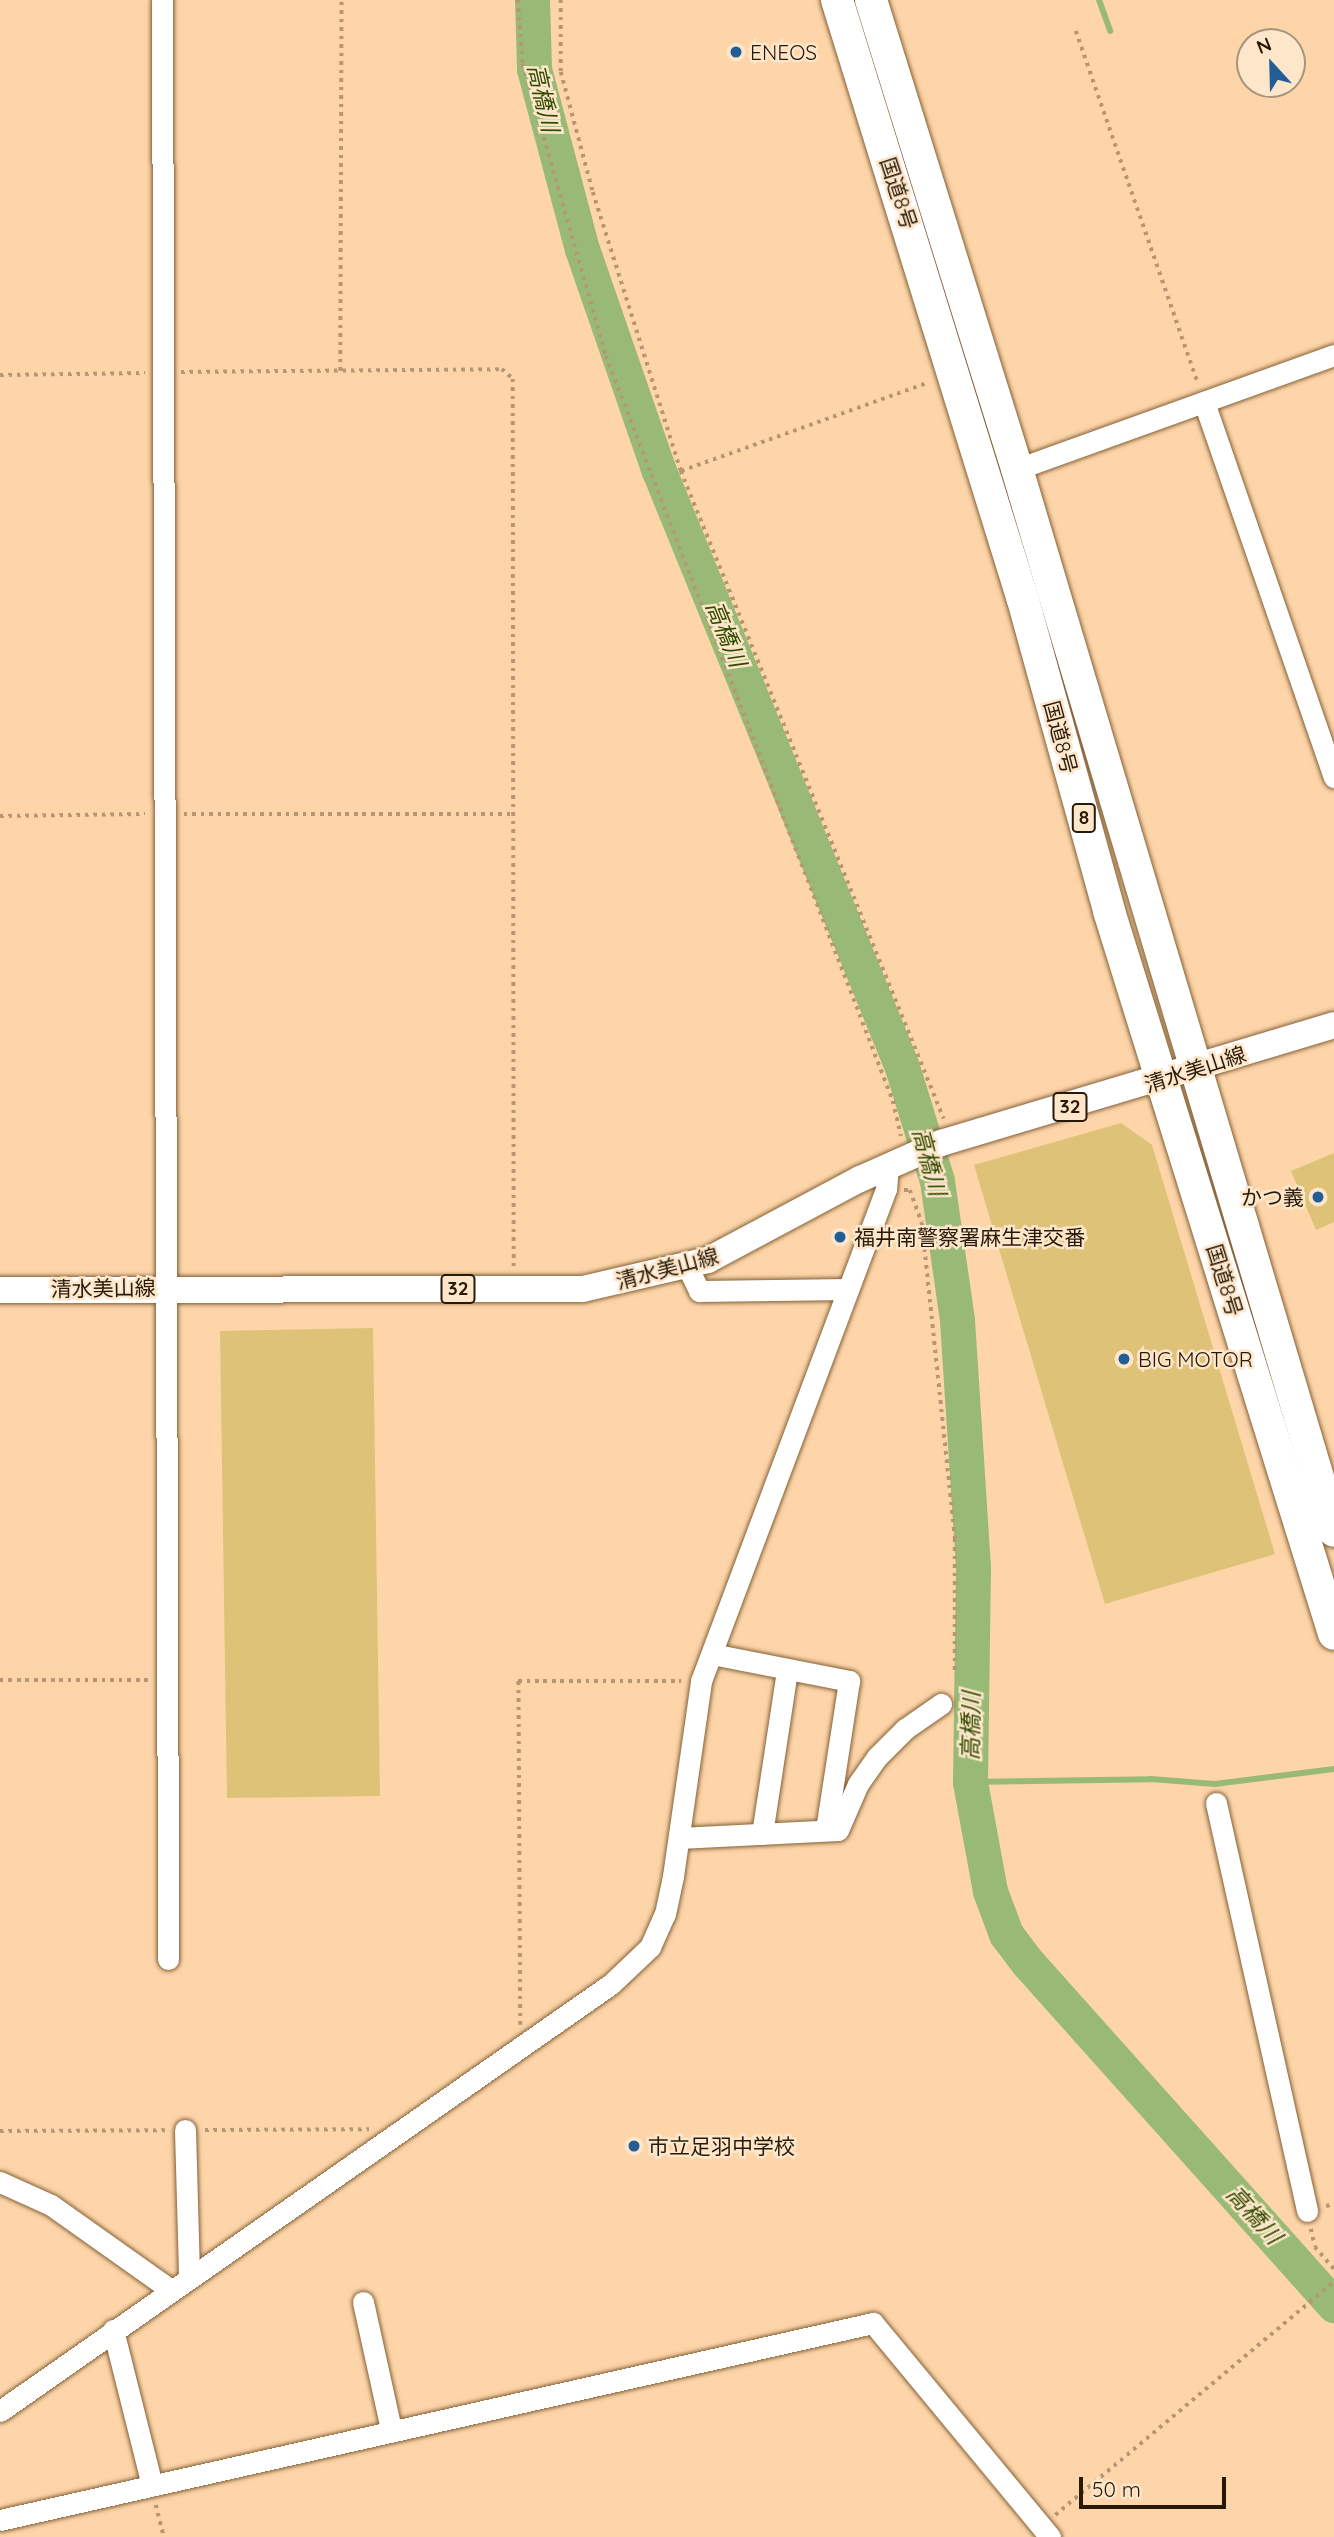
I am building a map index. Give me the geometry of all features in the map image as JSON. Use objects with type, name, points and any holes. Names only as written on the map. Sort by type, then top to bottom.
[{"type":"highway","name":"国道8号","points":[[837,0],[954,373],[1162,1079],[1334,1634]]},
{"type":"highway","name":"国道8号","points":[[871,0],[1017,469],[1198,1067],[1334,1531]]},
{"type":"main road","name":"清水美山線","points":[[0,1290],[169,1287],[583,1289],[687,1266],[751,1241],[948,1141],[1334,1026]]},
{"type":"street","points":[[162,0],[169,1287],[168,1959]]},
{"type":"street","points":[[1017,469],[1334,355]]},
{"type":"street","points":[[1204,402],[1334,777]]},
{"type":"street","points":[[0,2411],[188,2276],[611,1984],[650,1947],[665,1914],[679,1838],[701,1681],[894,1170]]},
{"type":"street","points":[[687,1266],[699,1291],[848,1289]]},
{"type":"street","points":[[712,1654],[787,1671],[849,1681],[826,1830]]},
{"type":"street","points":[[762,1834],[787,1671]]},
{"type":"street","points":[[679,1838],[838,1830],[858,1784],[877,1757],[905,1729],[942,1704]]},
{"type":"street","points":[[1216,1803],[1307,2210]]},
{"type":"street","points":[[186,2130],[188,2276]]},
{"type":"street","points":[[0,2182],[51,2206],[171,2290]]},
{"type":"street","points":[[363,2302],[391,2429]]},
{"type":"street","points":[[0,2520],[391,2429],[873,2323],[1046,2531]]},
{"type":"street","points":[[113,2330],[152,2485]]},
{"type":"path","points":[[340,371],[341,0]]},
{"type":"path","points":[[518,0],[523,64],[606,356],[893,1101],[894,1170],[910,1190],[922,1223],[955,1539],[955,1674]]},
{"type":"path","points":[[561,0],[561,72],[593,192],[681,471],[948,1141]]},
{"type":"path","points":[[1076,31],[1204,402]]},
{"type":"path","points":[[0,375],[502,369],[513,379],[514,1289]]},
{"type":"path","points":[[681,471],[954,373]]},
{"type":"path","points":[[0,816],[515,814]]},
{"type":"path","points":[[0,1680],[168,1681]]},
{"type":"path","points":[[521,2045],[519,1681],[701,1681]]},
{"type":"path","points":[[1334,2204],[1307,2210],[1315,2247],[1334,2269]]},
{"type":"path","points":[[1046,2531],[1334,2282]]},
{"type":"path","points":[[152,2485],[164,2537]]},
{"type":"building","name":"BIG MOTOR","points":[[1121,1123],[1152,1145],[1275,1554],[1105,1604],[974,1165]]},
{"type":"building","name":"かつ義","points":[[1334,1153],[1334,1222],[1316,1230],[1291,1171]]},
{"type":"building","points":[[373,1328],[380,1796],[227,1798],[220,1331]]},
{"type":"waterway","name":"高橋川","points":[[532,0],[534,69],[582,249],[659,471],[902,1067],[937,1181],[957,1320],[973,1567],[970,1782],[990,1891],[1006,1934],[1028,1963],[1334,2305]]},
{"type":"waterway","points":[[1099,0],[1110,31]]},
{"type":"waterway","points":[[970,1782],[1151,1779],[1215,1784],[1334,1769]]},
{"type":"place","name":"ENEOS","points":[[736,52]]},
{"type":"place","name":"かつ義","points":[[1318,1197]]},
{"type":"place","name":"福井南警察署麻生津交番","points":[[840,1237]]},
{"type":"place","name":"BIG MOTOR","points":[[1124,1359]]},
{"type":"place","name":"市立足羽中学校","points":[[634,2146]]}]
